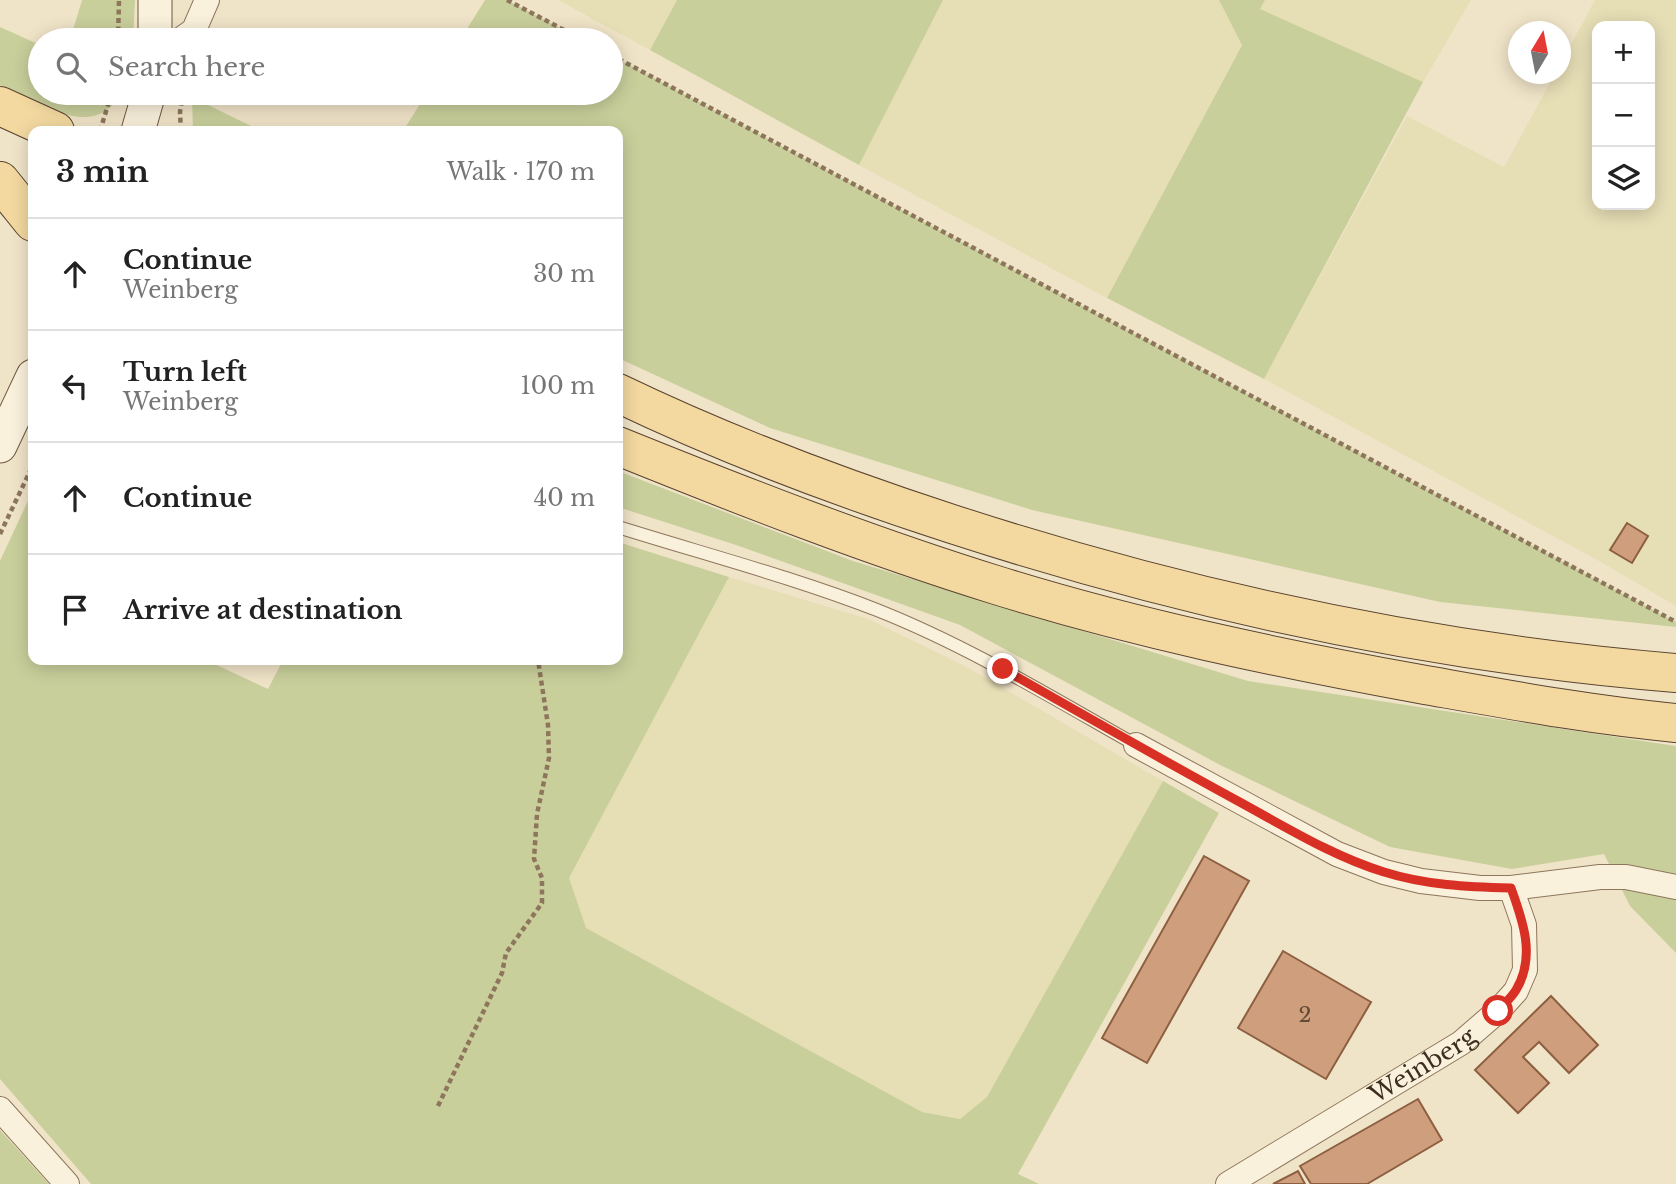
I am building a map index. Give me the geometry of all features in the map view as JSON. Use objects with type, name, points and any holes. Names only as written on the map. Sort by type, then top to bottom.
[{"type":"main road","points":[[155,0],[155,28]]},
{"type":"main road","points":[[139,126],[146,105]]},
{"type":"main road","points":[[0,106],[44,126]]},
{"type":"main road","points":[[0,168],[28,181]]},
{"type":"main road","points":[[0,181],[28,216]]},
{"type":"main road","points":[[0,446],[28,387]]},
{"type":"main road","points":[[623,395],[682,424],[824,480],[1003,541],[1113,572],[1258,608],[1368,630],[1517,655],[1676,673]]},
{"type":"main road","points":[[623,448],[747,499],[889,550],[998,586],[1105,615],[1239,648],[1371,675],[1568,709],[1676,723]]},
{"type":"street","points":[[195,28],[208,0]]},
{"type":"street","points":[[1136,746],[1336,854],[1384,872],[1452,885],[1511,888],[1600,877],[1626,877],[1676,887]]},
{"type":"street","name":"Weinberg","points":[[1228,1184],[1461,1044],[1498,1011],[1516,991],[1525,970],[1524,925],[1511,888]]},
{"type":"street","points":[[0,1109],[67,1184]]},
{"type":"lane","points":[[623,529],[794,581],[887,614],[1003,669],[1136,746]]},
{"type":"path","points":[[118,28],[119,0]]},
{"type":"path","points":[[508,0],[560,28]]},
{"type":"path","points":[[623,61],[1676,622]]},
{"type":"path","points":[[102,126],[108,105]]},
{"type":"path","points":[[181,105],[181,126]]},
{"type":"path","points":[[0,534],[28,475]]},
{"type":"path","points":[[439,1107],[502,973],[506,953],[542,903],[542,878],[534,859],[537,814],[549,758],[548,725],[539,665]]},
{"type":"shaded area","points":[[558,0],[677,0],[650,50],[623,35],[623,28],[610,28]]},
{"type":"shaded area","points":[[943,0],[1219,0],[1242,44],[1107,298],[859,165]]},
{"type":"shaded area","points":[[1265,0],[1471,0],[1423,82],[1260,9]]},
{"type":"shaded area","points":[[1595,0],[1676,0],[1676,606],[1601,562],[1264,379],[1407,116],[1504,167],[1550,84],[1571,84],[1571,44]]},
{"type":"shaded area","points":[[729,577],[868,619],[965,666],[1163,781],[987,1097],[960,1119],[922,1112],[586,929],[568,878]]},
{"type":"green space","points":[[82,0],[135,0],[134,28],[74,28]]},
{"type":"green space","points":[[485,0],[507,0],[560,28],[468,28]]},
{"type":"green space","points":[[677,0],[943,0],[859,165],[650,50]]},
{"type":"green space","points":[[1219,0],[1265,0],[1260,9],[1423,82],[1264,379],[1107,298],[1242,45]]},
{"type":"green space","points":[[0,27],[28,40],[28,99],[0,85]]},
{"type":"green space","points":[[623,61],[1676,622],[1676,627],[1440,602],[1032,510],[770,428],[623,360],[623,126],[406,126],[419,105],[623,105]]},
{"type":"green space","points":[[41,105],[112,105],[96,115],[81,117]]},
{"type":"green space","points":[[192,105],[208,105],[251,126],[193,126]]},
{"type":"green space","points":[[623,473],[853,561],[1248,681],[1676,746],[1676,953],[1630,906],[1604,854],[1512,869],[1390,847],[1222,766],[960,625],[739,546],[623,509]]},
{"type":"green space","points":[[28,501],[28,665],[217,665],[268,689],[280,665],[623,665],[623,544],[729,577],[569,878],[586,928],[922,1112],[960,1119],[987,1097],[1163,781],[1219,813],[1018,1174],[1039,1184],[91,1184],[0,1079],[0,561]]},
{"type":"green space","points":[[0,1130],[49,1184],[0,1184]]},
{"type":"building","points":[[1627,523],[1648,536],[1632,563],[1610,550]]},
{"type":"building","points":[[1204,856],[1249,881],[1147,1063],[1102,1038]]},
{"type":"building","points":[[1283,951],[1371,1002],[1326,1079],[1238,1028]]},
{"type":"building","points":[[1551,996],[1598,1045],[1569,1073],[1539,1042],[1523,1057],[1549,1083],[1518,1113],[1475,1070]]},
{"type":"building","points":[[1418,1099],[1442,1140],[1367,1184],[1311,1184],[1300,1166]]},
{"type":"building","points":[[1298,1171],[1305,1184],[1273,1184]]},
{"type":"route","points":[[1003,669],[1136,746],[1336,854],[1384,872],[1422,881],[1511,888],[1524,925],[1525,970],[1516,991],[1498,1011]]}]
